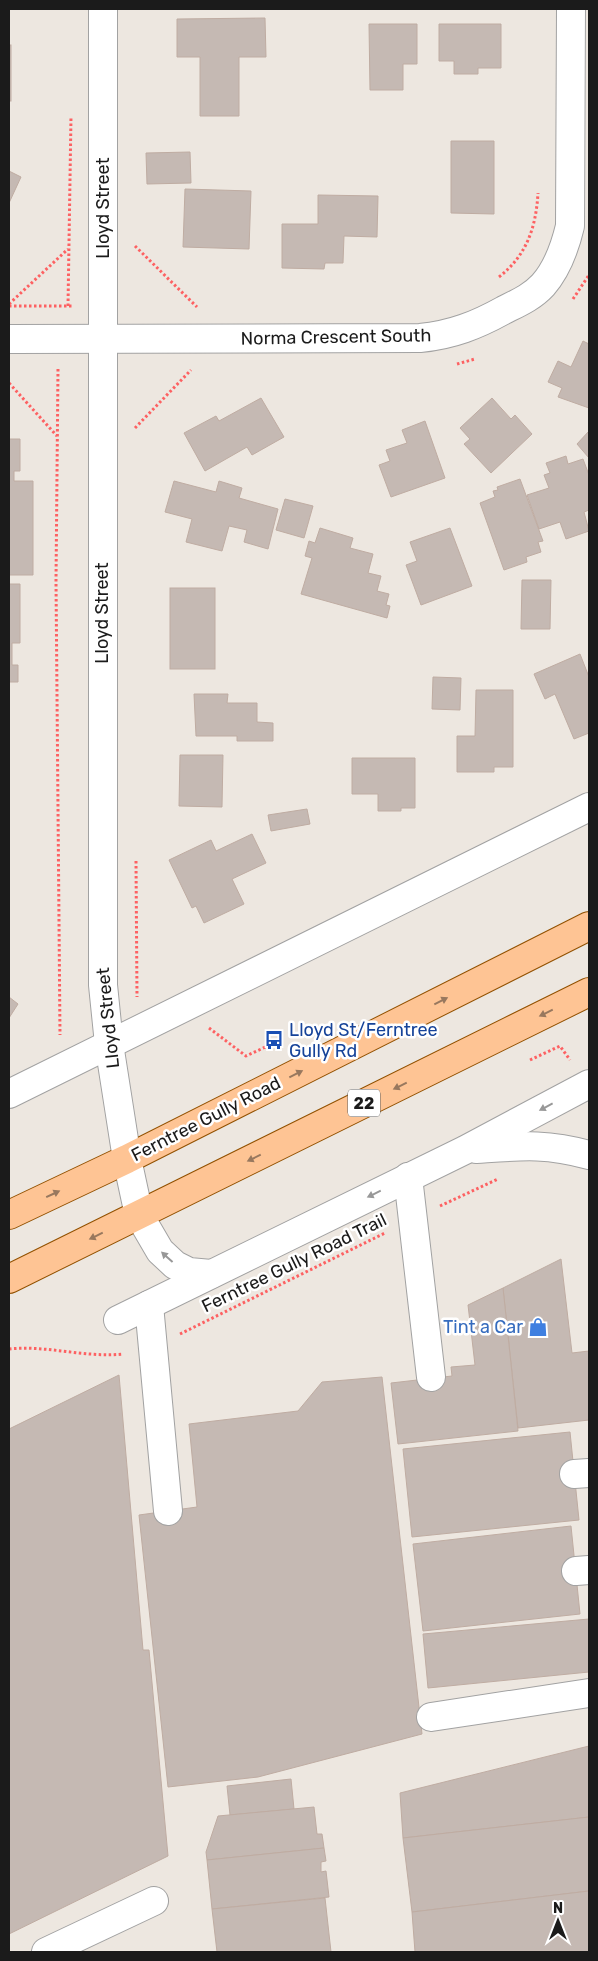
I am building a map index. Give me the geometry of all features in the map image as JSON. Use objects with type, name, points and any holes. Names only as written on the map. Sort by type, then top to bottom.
[{"type":"main road","name":"Ferntree Gully Road","points":[[9,1215],[128,1159],[589,926]]},
{"type":"main road","name":"22","points":[[9,1279],[589,992]]},
{"type":"street","name":"Lloyd Street","points":[[103,9],[103,985],[109,1044],[128,1159],[140,1215]]},
{"type":"street","name":"Norma Crescent South","points":[[9,339],[412,338],[438,336],[463,331],[524,300],[543,285],[557,266],[565,247],[570,226],[571,9]]},
{"type":"street","points":[[9,1094],[589,807]]},
{"type":"street","points":[[118,1320],[465,1150],[589,1084]]},
{"type":"street","points":[[465,1150],[537,1144],[589,1155]]},
{"type":"street","points":[[408,1177],[431,1377]]},
{"type":"street","points":[[140,1215],[160,1251],[175,1265],[189,1272],[210,1274]]},
{"type":"street","points":[[148,1305],[168,1511]]},
{"type":"street","points":[[431,1717],[589,1692]]},
{"type":"street","points":[[46,1952],[154,1901]]},
{"type":"path","points":[[68,306],[71,112]]},
{"type":"path","points":[[491,283],[506,271],[531,238],[538,188]]},
{"type":"path","points":[[135,246],[197,307]]},
{"type":"path","points":[[9,305],[68,248]]},
{"type":"path","points":[[9,305],[75,306]]},
{"type":"path","points":[[188,307],[206,307]]},
{"type":"path","points":[[58,369],[60,1041]]},
{"type":"path","points":[[135,428],[191,370]]},
{"type":"path","points":[[9,383],[57,437]]},
{"type":"path","points":[[182,1009],[246,1056],[272,1044]]},
{"type":"path","points":[[530,1060],[560,1046],[589,1084]]},
{"type":"path","name":"Ferntree Gully Road Trail","points":[[9,1349],[39,1349],[110,1355],[131,1353],[153,1346],[186,1332],[412,1219],[505,1176]]},
{"type":"building","points":[[265,18],[266,57],[239,57],[239,116],[200,116],[200,57],[177,57],[177,19]]},
{"type":"building","points":[[369,24],[417,24],[417,64],[403,64],[403,90],[370,90]]},
{"type":"building","points":[[439,24],[501,24],[501,68],[478,68],[478,74],[454,74],[454,61],[439,61]]},
{"type":"building","points":[[9,45],[11,45],[11,101],[9,101]]},
{"type":"building","points":[[451,141],[494,141],[494,214],[451,213]]},
{"type":"building","points":[[190,152],[191,183],[147,184],[146,153]]},
{"type":"building","points":[[9,171],[21,177],[9,203]]},
{"type":"building","points":[[185,189],[251,191],[249,249],[183,247]]},
{"type":"building","points":[[318,195],[378,196],[377,237],[344,236],[343,263],[325,263],[324,269],[282,268],[282,224],[318,224]]},
{"type":"building","points":[[583,341],[589,344],[589,408],[558,397],[562,388],[548,382],[558,361],[571,367]]},
{"type":"building","points":[[261,398],[284,437],[252,455],[247,447],[205,471],[184,433],[216,416],[219,421]]},
{"type":"building","points":[[492,398],[511,419],[515,415],[532,434],[491,473],[464,444],[470,439],[460,428]]},
{"type":"building","points":[[425,421],[445,478],[391,497],[379,465],[390,461],[386,450],[407,443],[402,430]]},
{"type":"building","points":[[589,431],[589,458],[577,444]]},
{"type":"building","points":[[9,439],[20,439],[20,471],[14,471],[14,481],[33,481],[33,575],[9,575]]},
{"type":"building","points":[[566,456],[568,464],[583,459],[589,475],[589,510],[584,512],[589,531],[566,539],[560,522],[539,529],[527,495],[549,488],[544,475],[550,473],[546,463]]},
{"type":"building","points":[[520,479],[543,541],[538,542],[541,552],[526,557],[527,562],[504,570],[480,503],[495,497],[493,491],[498,490],[497,487]]},
{"type":"building","points":[[174,481],[216,492],[219,481],[242,488],[239,498],[278,509],[268,549],[244,542],[247,530],[229,526],[222,551],[186,542],[192,519],[165,512]]},
{"type":"building","points":[[285,499],[313,506],[304,538],[276,530]]},
{"type":"building","points":[[320,528],[353,538],[350,548],[373,554],[368,573],[381,576],[377,591],[389,594],[386,605],[390,606],[387,618],[301,594],[312,558],[305,556],[309,541],[315,543]]},
{"type":"building","points":[[450,528],[472,586],[421,605],[406,565],[417,561],[410,542]]},
{"type":"building","points":[[522,580],[551,580],[550,629],[521,629]]},
{"type":"building","points":[[9,584],[20,584],[20,643],[12,643],[12,665],[18,665],[18,682],[9,682]]},
{"type":"building","points":[[170,588],[215,588],[215,669],[170,669]]},
{"type":"building","points":[[580,654],[589,677],[589,733],[574,739],[555,694],[545,699],[534,674]]},
{"type":"building","points":[[433,677],[461,678],[460,710],[432,709]]},
{"type":"building","points":[[476,690],[513,690],[513,767],[494,767],[494,772],[457,772],[457,736],[475,736]]},
{"type":"building","points":[[194,694],[228,694],[227,703],[257,703],[257,722],[273,723],[273,741],[237,741],[237,736],[196,736]]},
{"type":"building","points":[[180,755],[223,755],[222,807],[179,806]]},
{"type":"building","points":[[352,758],[415,758],[415,808],[401,808],[401,811],[378,811],[378,794],[352,794]]},
{"type":"building","points":[[307,809],[310,824],[271,831],[268,815]]},
{"type":"building","points":[[252,834],[266,863],[232,879],[244,904],[204,923],[196,906],[192,908],[169,860],[211,840],[216,851]]},
{"type":"building","points":[[9,997],[18,1004],[9,1018]]},
{"type":"building","name":"Tint a Car","points":[[561,1259],[572,1353],[589,1351],[589,1420],[518,1428],[503,1288]]},
{"type":"building","points":[[503,1288],[518,1431],[398,1444],[391,1383],[452,1376],[451,1367],[475,1365],[468,1305]]},
{"type":"building","points":[[119,1375],[143,1650],[149,1650],[168,1856],[9,1934],[9,1429]]},
{"type":"building","points":[[382,1377],[422,1734],[258,1777],[168,1787],[139,1515],[197,1507],[189,1424],[298,1411],[322,1382]]},
{"type":"building","points":[[570,1432],[579,1520],[412,1537],[403,1449]]},
{"type":"building","points":[[571,1526],[580,1614],[423,1631],[413,1544]]},
{"type":"building","points":[[589,1619],[589,1672],[428,1688],[423,1634]]},
{"type":"building","points":[[589,1746],[589,1817],[403,1838],[400,1793]]},
{"type":"building","points":[[291,1779],[294,1809],[230,1815],[227,1786]]},
{"type":"building","points":[[314,1807],[317,1834],[322,1834],[324,1848],[207,1860],[206,1852],[218,1816]]},
{"type":"building","points":[[589,1817],[589,1891],[412,1912],[403,1838]]},
{"type":"building","points":[[324,1848],[326,1861],[321,1862],[321,1872],[326,1871],[329,1897],[212,1909],[207,1860]]},
{"type":"building","points":[[589,1891],[589,1952],[415,1952],[412,1912]]},
{"type":"building","points":[[325,1898],[331,1952],[217,1952],[212,1909]]},
{"type":"place","name":"Lloyd St/Ferntree Gully Rd","points":[[274,1040]]},
{"type":"place","name":"Tint a Car","points":[[538,1327]]}]
